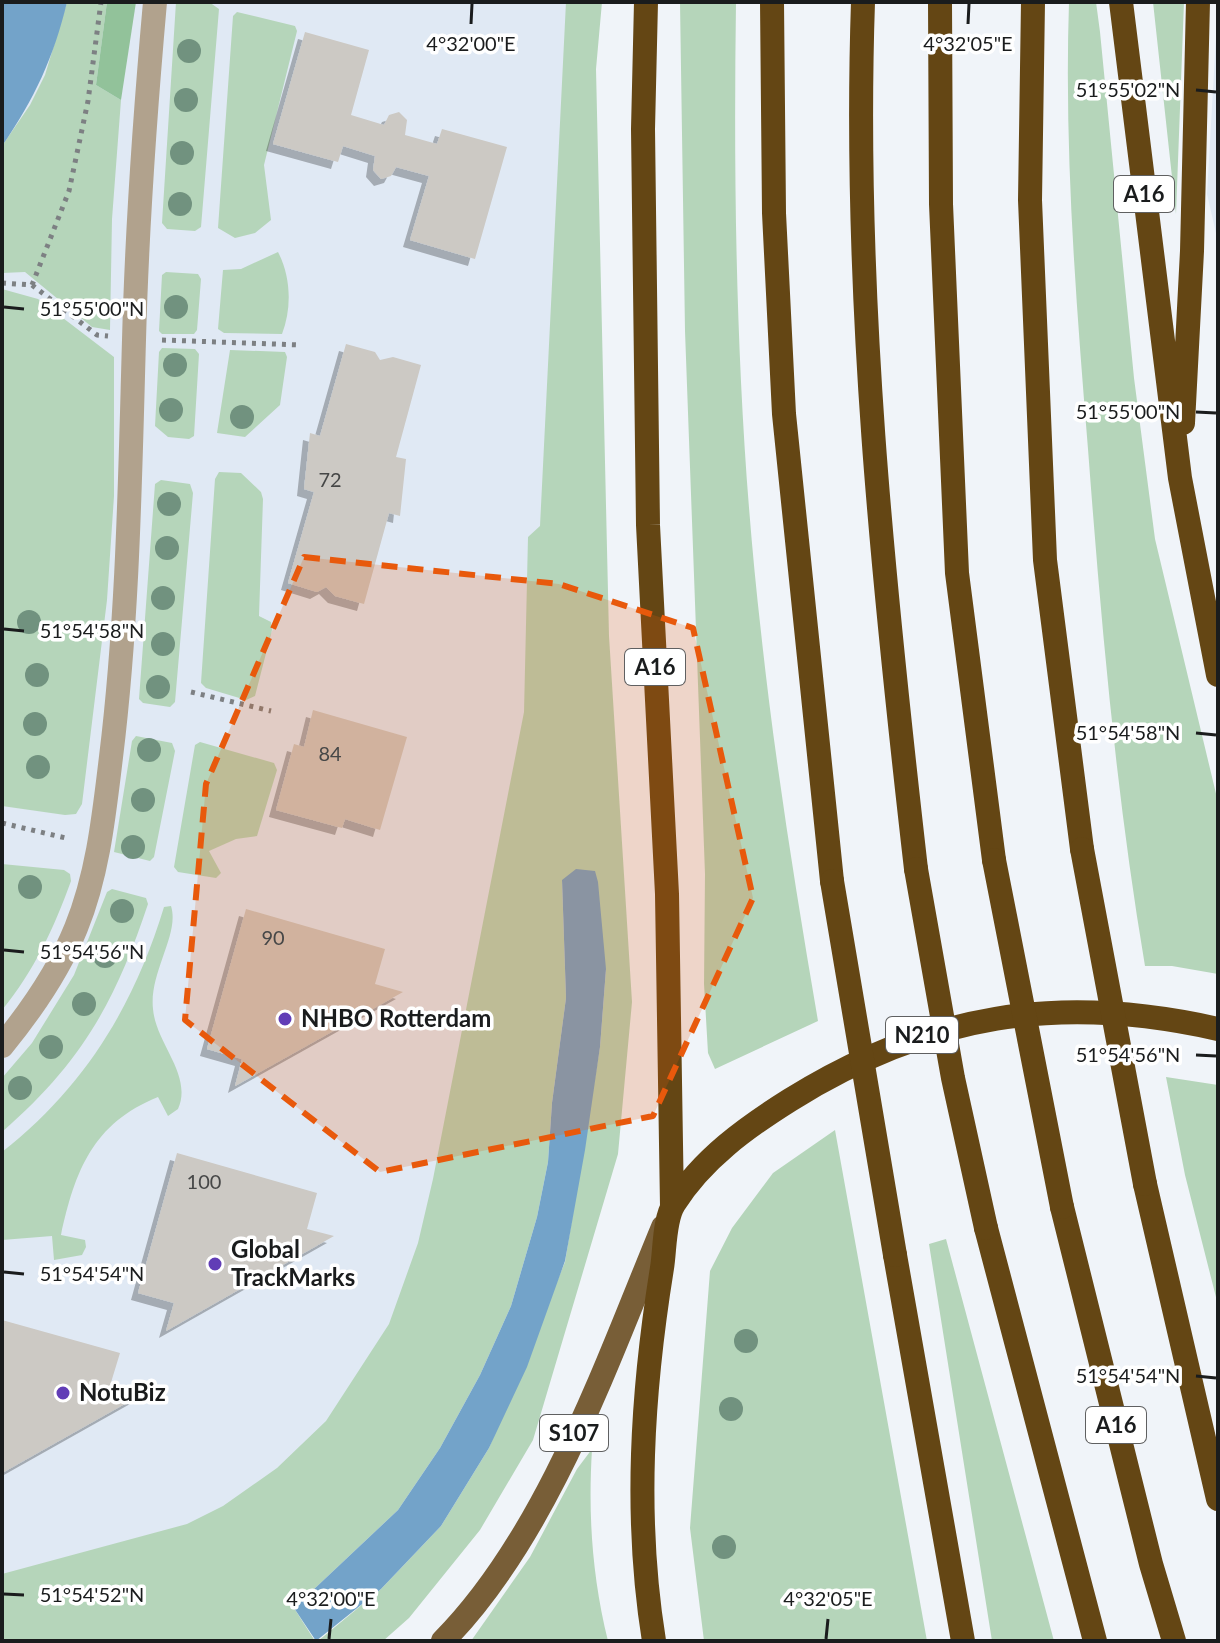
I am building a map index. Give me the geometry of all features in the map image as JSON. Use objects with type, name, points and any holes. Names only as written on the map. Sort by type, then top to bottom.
[{"type":"highway","name":"A16","points":[[646,2],[643,129],[648,525],[667,894],[672,1206]]},
{"type":"highway","points":[[772,2],[774,213],[784,414],[832,881],[963,1641]]},
{"type":"highway","points":[[863,2],[863,249],[868,369],[895,683],[916,869],[953,1078],[986,1228],[1095,1641]]},
{"type":"highway","name":"A16","points":[[940,2],[941,204],[957,573],[994,860],[1062,1207],[1151,1564],[1174,1641]]},
{"type":"highway","points":[[1033,2],[1030,200],[1045,560],[1082,849],[1145,1184],[1218,1499]]},
{"type":"highway","name":"A16","points":[[1121,2],[1180,478],[1218,675]]},
{"type":"highway","points":[[1180,478],[1192,251],[1198,2]]},
{"type":"highway","name":"N210","points":[[672,1206],[733,1139],[767,1115],[834,1073],[938,1030],[987,1019],[1077,1012],[1136,1015],[1218,1029]]},
{"type":"highway","points":[[654,1641],[643,1564],[642,1455],[653,1324],[672,1206]]},
{"type":"main road","name":"S107","points":[[443,1641],[505,1563],[559,1468],[672,1206]]},
{"type":"street","points":[[2,1046],[38,996],[76,929],[93,878],[99,845],[121,676],[130,521],[138,244],[155,2]]},
{"type":"path","points":[[32,285],[69,191],[88,101],[101,2]]},
{"type":"path","points":[[191,692],[271,711]]},
{"type":"path","points":[[2,823],[99,845]]},
{"type":"highlighted area","points":[[304,557],[559,584],[693,628],[753,898],[653,1116],[380,1172],[185,1020],[206,784]]},
{"type":"shaded area","points":[[2,2],[578,2],[545,601],[428,1296],[256,1514],[2,1604]]},
{"type":"shaded area","points":[[1218,2],[1218,242],[1207,194]]},
{"type":"green space","points":[[67,2],[107,2],[96,85],[121,100],[112,219],[110,330],[92,327],[25,272],[2,273],[2,146],[30,105],[45,75]]},
{"type":"green space","points":[[107,2],[136,2],[121,100],[96,85]]},
{"type":"green space","points":[[176,2],[209,2],[219,9],[201,227],[195,231],[167,229],[162,223]]},
{"type":"green space","points":[[566,2],[602,2],[596,69],[609,636],[632,1002],[618,1154],[533,1440],[480,1530],[409,1618],[383,1641],[318,1641],[381,1589],[441,1526],[489,1448],[565,1262],[600,1047],[606,969],[562,880],[566,998],[552,1103],[548,1162],[537,1217],[511,1306],[480,1375],[440,1448],[398,1510],[294,1608],[315,1641],[2,1641],[2,1574],[187,1524],[223,1506],[277,1468],[326,1421],[389,1324],[418,1243],[524,712],[528,537],[540,526]]},
{"type":"green space","points":[[680,2],[736,2],[738,317],[753,554],[773,729],[818,1021],[715,1069],[708,1053],[704,984],[705,874],[685,331]]},
{"type":"green space","points":[[1069,2],[1096,2],[1134,378],[1155,539],[1218,802],[1218,974],[1172,966],[1145,966],[1135,901],[1104,643],[1079,338],[1070,170]]},
{"type":"green space","points":[[1153,2],[1184,2],[1176,214]]},
{"type":"green space","points":[[237,12],[295,26],[297,31],[264,165],[271,220],[255,233],[235,238],[218,228],[233,16]]},
{"type":"green space","points":[[278,252],[286,272],[289,293],[282,334],[224,333],[218,329],[223,270],[241,269]]},
{"type":"green space","points":[[166,272],[198,274],[201,279],[197,330],[194,334],[162,334],[159,331],[162,275]]},
{"type":"green space","points":[[2,289],[38,299],[114,357],[114,496],[107,600],[82,804],[76,814],[2,806]]},
{"type":"green space","points":[[162,348],[195,349],[199,354],[194,436],[189,439],[168,437],[155,426],[159,352]]},
{"type":"green space","points":[[230,350],[285,352],[287,357],[280,405],[245,437],[217,433]]},
{"type":"green space","points":[[219,472],[241,473],[261,492],[263,499],[259,616],[271,622],[272,630],[255,696],[246,700],[206,688],[201,683],[215,479]]},
{"type":"green space","points":[[161,480],[190,484],[193,493],[175,702],[170,707],[143,703],[139,699],[155,484]]},
{"type":"green space","points":[[136,736],[172,743],[175,751],[154,857],[150,861],[114,852],[132,741]]},
{"type":"green space","points":[[200,742],[274,763],[277,770],[257,836],[236,839],[209,851],[221,873],[216,878],[178,872],[174,867],[195,745]]},
{"type":"green space","points":[[2,864],[64,870],[70,874],[71,881],[42,948],[2,1010]]},
{"type":"green space","points":[[112,889],[146,898],[148,904],[122,972],[74,1056],[54,1081],[2,1132],[2,1078],[32,1043],[74,975],[107,892]]},
{"type":"green space","points":[[171,906],[171,929],[155,981],[153,1009],[160,1035],[181,1084],[178,1109],[168,1116],[158,1097],[117,1121],[90,1152],[73,1190],[61,1235],[85,1240],[82,1255],[54,1260],[52,1236],[2,1240],[2,1152],[58,1101],[102,1043],[138,978],[164,907]]},
{"type":"green space","points":[[1166,1077],[1218,1085],[1218,1305],[1185,1175]]},
{"type":"green space","points":[[835,1130],[927,1641],[704,1641],[690,1528],[710,1271],[732,1228],[773,1173]]},
{"type":"green space","points":[[946,1239],[1054,1641],[992,1641],[929,1244]]},
{"type":"green space","points":[[592,1449],[592,1545],[608,1641],[471,1641],[530,1557],[577,1469]]},
{"type":"water","points":[[2,2],[67,2],[42,77],[2,146]]},
{"type":"water","points":[[576,869],[595,871],[606,969],[600,1047],[565,1261],[527,1367],[489,1448],[441,1526],[381,1589],[316,1641],[294,1608],[398,1510],[440,1448],[480,1375],[511,1306],[537,1217],[548,1162],[552,1103],[566,998],[562,880]]},
{"type":"building","points":[[305,32],[369,50],[351,115],[384,125],[389,115],[399,112],[407,120],[405,135],[437,144],[442,129],[507,147],[475,259],[410,240],[429,176],[396,167],[391,176],[381,179],[373,170],[375,156],[343,146],[338,162],[273,144]]},
{"type":"building","points":[[346,344],[375,352],[380,360],[393,357],[421,365],[396,457],[406,459],[400,516],[389,513],[364,604],[335,596],[326,587],[317,592],[288,583],[314,492],[304,489],[310,433],[320,436]]},
{"type":"building","points":[[313,710],[407,737],[380,830],[345,819],[342,828],[276,810],[294,744],[304,747]]},
{"type":"building","name":"NHBO Rotterdam","points":[[246,909],[385,949],[375,984],[403,992],[235,1086],[242,1059],[207,1049]]},
{"type":"building","name":"Global TrackMarks","points":[[177,1153],[317,1193],[307,1229],[334,1236],[166,1331],[174,1303],[138,1293]]},
{"type":"building","name":"NotuBiz","points":[[2,1320],[120,1353],[109,1389],[137,1397],[2,1473]]},
{"type":"place","name":"NHBO Rotterdam","points":[[285,1019]]},
{"type":"place","name":"Global TrackMarks","points":[[215,1264]]},
{"type":"place","name":"NotuBiz","points":[[63,1393]]}]
